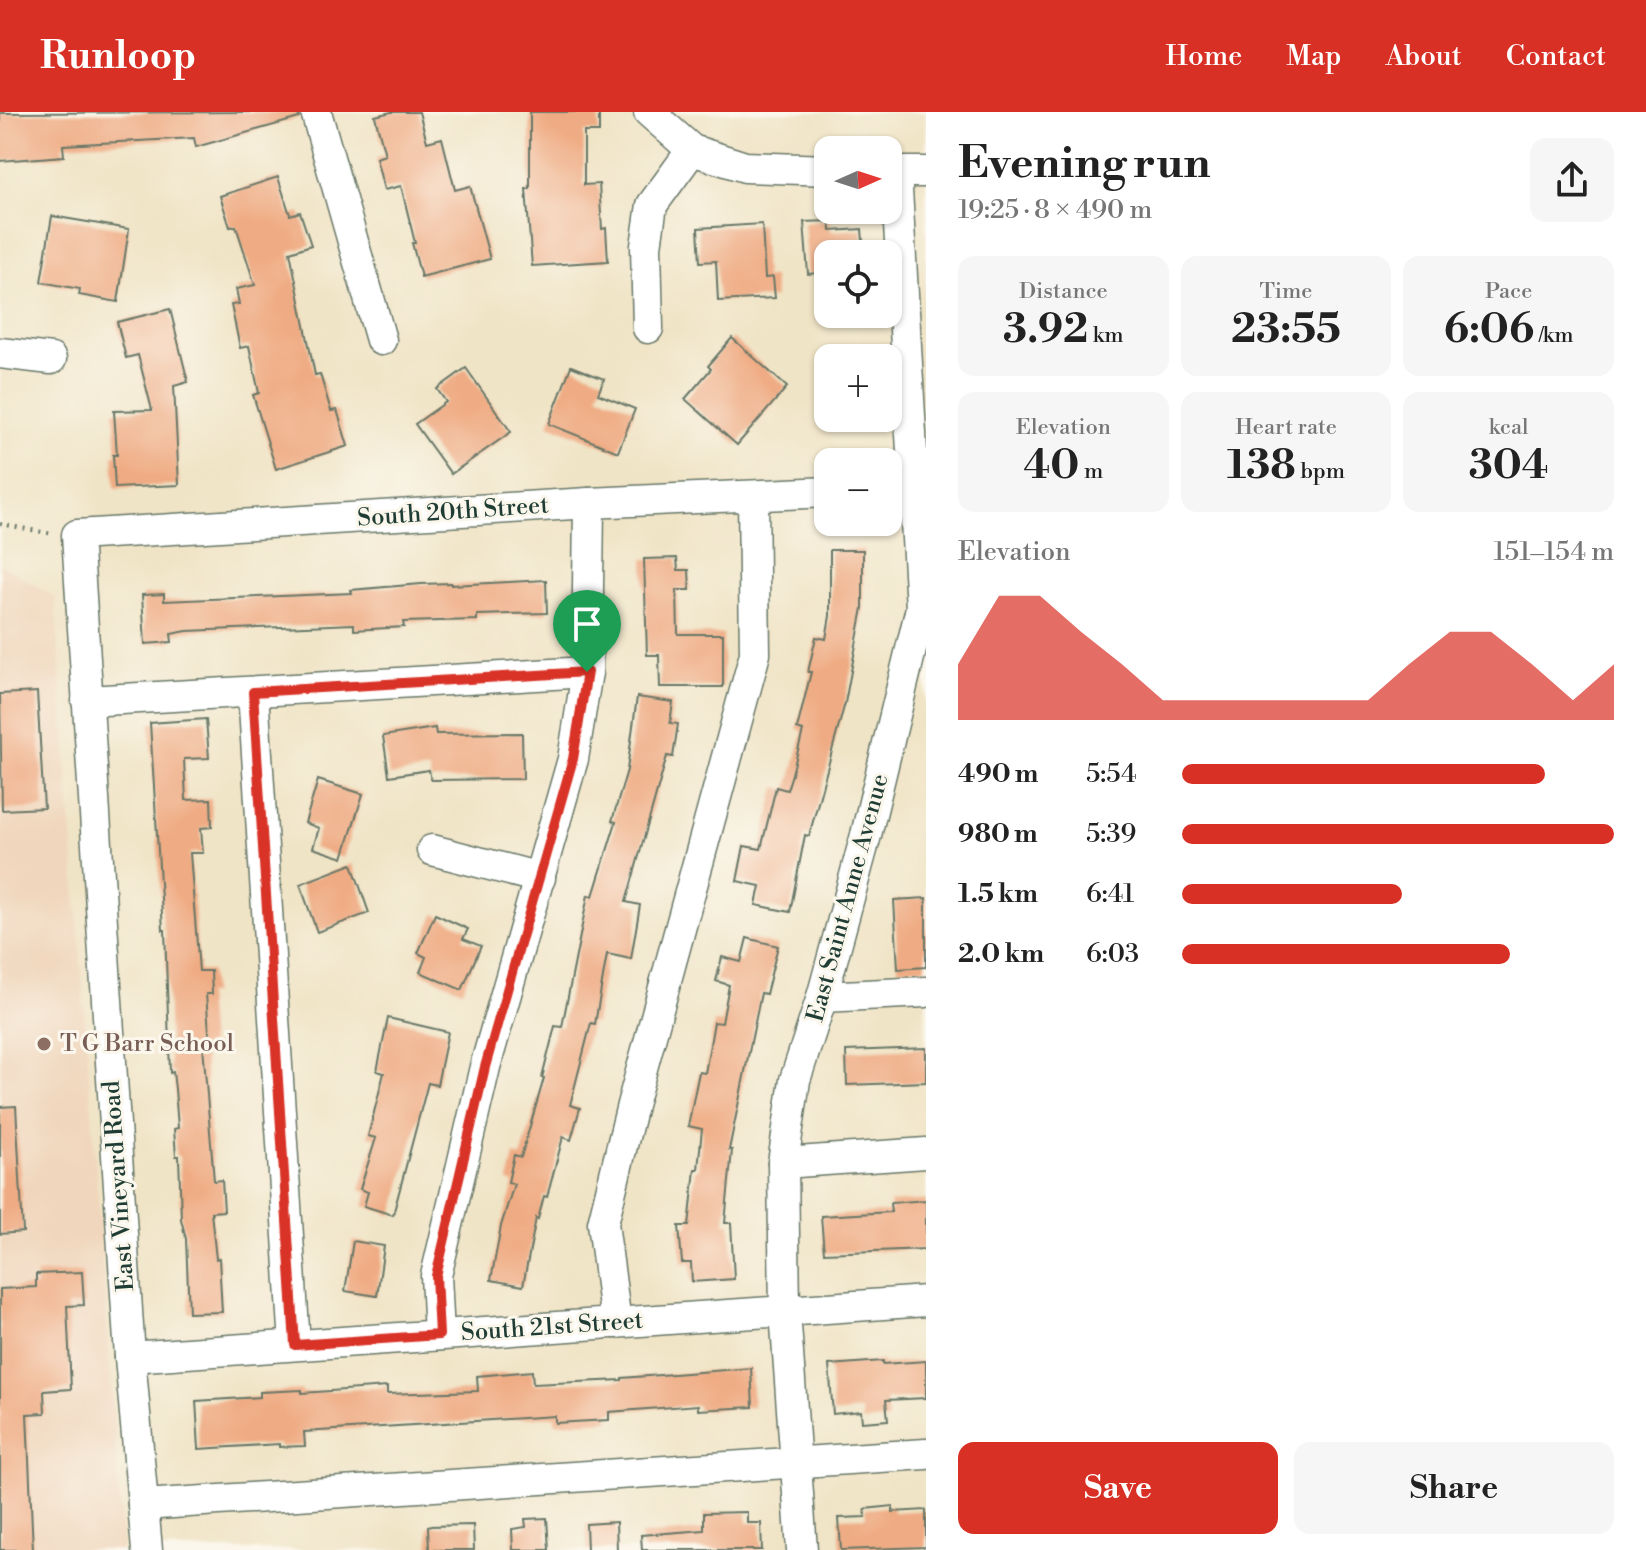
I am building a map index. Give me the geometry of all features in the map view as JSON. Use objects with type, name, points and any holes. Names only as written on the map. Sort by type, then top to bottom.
[{"type":"street","points":[[316,112],[381,340]]},
{"type":"street","points":[[649,112],[692,150],[745,167],[814,169]]},
{"type":"street","points":[[648,328],[646,246],[652,205],[692,150]]},
{"type":"street","name":"East Saint Anne Avenue","points":[[802,1550],[785,1311],[783,1163],[795,1080],[822,997],[900,704],[921,608],[910,486],[903,172]]},
{"type":"street","points":[[0,353],[51,359]]},
{"type":"street","name":"South 20th Street","points":[[77,535],[589,503],[814,493]]},
{"type":"street","points":[[616,1323],[603,1223],[636,1090],[755,654],[753,497]]},
{"type":"street","points":[[439,1335],[436,1276],[485,1067],[573,759],[587,672],[589,503]]},
{"type":"street","name":"East Vineyard Road","points":[[77,535],[130,1357],[147,1550]]},
{"type":"street","points":[[87,701],[587,672]]},
{"type":"street","points":[[253,692],[295,1345]]},
{"type":"street","points":[[432,850],[540,878]]},
{"type":"street","points":[[822,997],[926,992]]},
{"type":"street","points":[[783,1163],[926,1153]]},
{"type":"street","name":"South 21st Street","points":[[130,1357],[926,1301]]},
{"type":"street","points":[[143,1505],[926,1454]]},
{"type":"path","points":[[0,524],[47,534],[77,535]]},
{"type":"shaded area","name":"T G Barr School","points":[[0,564],[55,597],[123,1550],[0,1550]]},
{"type":"building","points":[[298,112],[299,118],[196,147],[194,138],[63,145],[64,156],[0,161],[0,113]]},
{"type":"building","points":[[391,112],[419,112],[427,142],[442,138],[455,190],[470,186],[490,259],[421,277],[401,186],[384,190],[376,158],[385,155],[375,116]]},
{"type":"building","points":[[530,112],[599,112],[599,132],[584,132],[584,185],[599,184],[608,261],[532,266],[526,189],[530,189]]},
{"type":"building","points":[[278,177],[290,215],[300,212],[311,245],[290,252],[315,375],[320,374],[331,411],[337,410],[348,446],[276,469],[253,395],[259,393],[249,346],[240,348],[231,305],[239,304],[236,289],[255,285],[236,226],[230,227],[220,196]]},
{"type":"building","points":[[52,216],[129,229],[118,302],[79,295],[80,289],[41,282]]},
{"type":"building","points":[[804,222],[830,224],[831,231],[862,229],[863,240],[814,240],[814,273],[808,274]]},
{"type":"building","points":[[762,224],[765,278],[773,277],[775,298],[718,301],[716,261],[700,262],[698,228]]},
{"type":"building","points":[[170,309],[188,382],[174,386],[179,485],[115,488],[113,455],[117,455],[114,411],[152,410],[138,355],[126,358],[117,322]]},
{"type":"building","points":[[732,338],[787,387],[737,445],[685,399]]},
{"type":"building","points":[[571,366],[604,379],[598,394],[635,409],[618,452],[549,424]]},
{"type":"building","points":[[466,368],[511,432],[451,474],[415,424],[446,402],[437,389]]},
{"type":"building","points":[[830,550],[863,550],[863,608],[845,703],[809,836],[805,835],[790,912],[756,905],[760,886],[737,881],[744,846],[761,849],[776,787],[787,790],[792,774],[803,731],[797,729],[816,637],[826,639],[830,616]]},
{"type":"building","points":[[677,558],[678,570],[689,570],[690,590],[677,590],[678,634],[723,634],[723,687],[660,687],[659,655],[647,655],[644,559]]},
{"type":"building","points":[[546,580],[547,613],[477,615],[477,620],[403,622],[404,627],[354,630],[354,624],[187,631],[171,634],[172,642],[145,644],[142,595],[164,594],[164,601],[352,593],[351,590],[421,584]]},
{"type":"building","points":[[37,692],[44,808],[2,810],[0,694]]},
{"type":"building","points":[[637,697],[673,702],[670,723],[678,724],[673,757],[667,756],[626,902],[640,905],[631,959],[607,954],[595,1024],[591,1023],[570,1105],[580,1108],[571,1140],[563,1137],[547,1197],[544,1196],[536,1218],[523,1286],[491,1280],[501,1226],[514,1184],[508,1182],[514,1155],[521,1157],[544,1078],[555,1026],[562,1027],[588,895],[593,896],[616,822],[612,821],[627,770]]},
{"type":"building","points":[[206,719],[209,758],[184,759],[186,800],[211,799],[212,827],[201,828],[203,853],[190,853],[199,971],[211,971],[212,994],[206,994],[210,1044],[203,1045],[214,1181],[222,1180],[224,1211],[211,1212],[216,1259],[219,1258],[222,1312],[189,1313],[186,1239],[181,1219],[179,1156],[176,1156],[174,1129],[178,1128],[175,1089],[173,1072],[170,1073],[165,930],[150,723]]},
{"type":"building","points":[[435,728],[436,734],[522,733],[523,779],[431,780],[429,770],[389,776],[383,736]]},
{"type":"building","points":[[318,780],[363,794],[343,858],[313,848],[319,828],[305,823]]},
{"type":"building","points":[[352,864],[369,913],[317,932],[300,884]]},
{"type":"building","points":[[926,898],[926,967],[898,969],[894,900]]},
{"type":"building","points":[[435,914],[468,929],[463,939],[481,946],[462,990],[420,972],[426,957],[418,953]]},
{"type":"building","points":[[747,938],[778,946],[766,994],[761,993],[729,1150],[732,1150],[725,1223],[731,1223],[734,1279],[692,1282],[691,1263],[682,1263],[679,1226],[689,1226],[702,1129],[688,1126],[699,1072],[705,1073],[714,1022],[722,1023],[729,985],[716,981],[722,957],[741,962]]},
{"type":"building","points":[[388,1018],[448,1032],[437,1085],[428,1083],[393,1215],[364,1206],[368,1192],[360,1189],[376,1138],[368,1136],[384,1073],[377,1071]]},
{"type":"building","points":[[926,1048],[926,1082],[847,1085],[846,1051]]},
{"type":"building","points":[[16,1106],[23,1232],[0,1234],[0,1107]]},
{"type":"building","points":[[926,1200],[926,1249],[824,1253],[821,1216],[891,1212],[890,1203]]},
{"type":"building","points":[[353,1241],[384,1246],[377,1296],[345,1291]]},
{"type":"building","points":[[82,1272],[84,1305],[67,1306],[71,1389],[44,1391],[45,1413],[27,1414],[33,1550],[0,1550],[0,1289],[36,1287],[36,1274]]},
{"type":"building","points":[[883,1361],[883,1364],[926,1361],[926,1398],[886,1400],[888,1420],[862,1422],[861,1411],[833,1414],[829,1365]]},
{"type":"building","points":[[751,1368],[753,1407],[698,1410],[698,1405],[609,1412],[609,1420],[555,1423],[555,1416],[304,1432],[305,1446],[279,1447],[279,1444],[199,1449],[196,1401],[260,1397],[260,1392],[302,1390],[302,1393],[387,1387],[387,1394],[478,1391],[477,1376],[532,1371],[533,1384],[622,1380]]},
{"type":"building","points":[[893,1506],[893,1512],[926,1510],[926,1547],[841,1550],[839,1518],[866,1517],[865,1509]]},
{"type":"building","points":[[747,1512],[747,1523],[761,1523],[762,1550],[642,1550],[641,1535],[704,1530],[704,1513]]},
{"type":"building","points":[[547,1518],[549,1550],[513,1550],[512,1529],[526,1527],[525,1519]]},
{"type":"building","points":[[616,1522],[617,1550],[587,1550],[586,1524]]},
{"type":"building","points":[[473,1525],[474,1550],[429,1550],[428,1526]]},
{"type":"place","name":"T G Barr School","points":[[44,1044]]},
{"type":"route","points":[[587,672],[573,759],[485,1067],[436,1276],[439,1335],[295,1345],[253,692],[587,672]]}]
